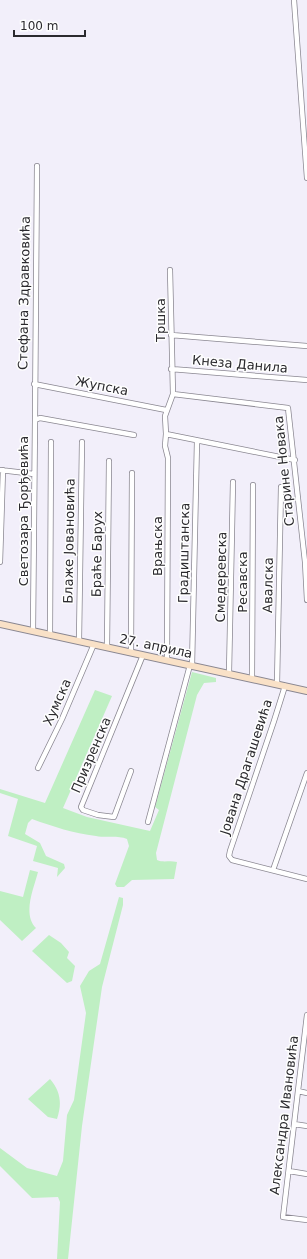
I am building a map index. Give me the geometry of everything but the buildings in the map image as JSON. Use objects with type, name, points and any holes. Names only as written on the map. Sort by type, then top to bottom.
[{"type":"main road","name":"27. априла","points":[[0,624],[307,691]]},
{"type":"street","points":[[294,0],[307,178]]},
{"type":"street","points":[[301,93],[307,92]]},
{"type":"street","name":"Стефана Здравковића","points":[[35,420],[34,384],[37,166]]},
{"type":"street","name":"Тршка","points":[[170,270],[171,369],[173,394]]},
{"type":"street","points":[[171,335],[307,346]]},
{"type":"street","name":"Кнеза Данила","points":[[171,369],[307,380]]},
{"type":"street","name":"Жупска","points":[[34,384],[166,410]]},
{"type":"street","points":[[166,410],[173,394]]},
{"type":"street","name":"Старине Новака","points":[[173,394],[288,408],[295,460],[307,600]]},
{"type":"street","name":"Врањска","points":[[166,410],[164,423],[166,434],[164,443],[168,464],[167,660]]},
{"type":"street","name":"Светозара Ђорђевића","points":[[34,631],[35,420],[40,418],[134,435]]},
{"type":"street","points":[[166,434],[295,460]]},
{"type":"street","name":"Градиштанска","points":[[148,822],[191,665],[197,441]]},
{"type":"street","points":[[50,635],[51,442]]},
{"type":"street","name":"Блаже Јовановића","points":[[79,641],[82,442]]},
{"type":"street","name":"Браће Барух","points":[[107,647],[109,461]]},
{"type":"street","points":[[0,562],[2,470],[34,474]]},
{"type":"street","points":[[131,652],[132,473]]},
{"type":"street","name":"Смедеревска","points":[[229,673],[233,482]]},
{"type":"street","name":"Ресавска","points":[[252,678],[254,485]]},
{"type":"street","name":"Авалска","points":[[277,684],[280,487]]},
{"type":"street","name":"Хумска","points":[[38,768],[62,719],[94,644]]},
{"type":"street","name":"Призренска","points":[[131,771],[114,817],[98,815],[83,810],[81,807],[143,655]]},
{"type":"street","name":"Јована Драгашевића","points":[[273,870],[232,860],[230,851],[274,721],[284,686]]},
{"type":"street","points":[[307,772],[273,870],[307,879]]},
{"type":"street","name":"Александра Ивановића","points":[[307,1015],[283,1217],[307,1220]]},
{"type":"street","points":[[298,1092],[307,1092]]},
{"type":"street","points":[[294,1124],[307,1126]]},
{"type":"street","points":[[289,1171],[307,1174]]},
{"type":"green space","points":[[192,672],[216,678],[216,682],[204,683],[197,695],[156,853],[157,860],[177,862],[174,879],[132,880],[124,887],[117,887],[115,884],[129,846],[127,839],[120,837],[100,837],[79,833],[32,819],[28,823],[25,834],[40,843],[46,856],[64,864],[65,868],[57,877],[58,868],[33,861],[37,846],[8,836],[18,799],[0,793],[0,789],[45,803],[95,690],[112,696],[63,808],[87,817],[150,831],[159,810],[155,807]]},
{"type":"green space","points":[[30,870],[38,872],[29,908],[32,922],[36,928],[22,941],[0,920],[0,891],[23,897]]},
{"type":"green space","points":[[119,897],[123,898],[123,905],[102,987],[82,1126],[68,1259],[57,1259],[60,1202],[58,1197],[32,1198],[0,1166],[0,1148],[27,1168],[57,1176],[63,1161],[67,1115],[74,1100],[86,1013],[80,986],[89,971],[100,964]]},
{"type":"green space","points":[[49,935],[61,943],[69,952],[67,958],[75,966],[72,981],[67,983],[32,951]]},
{"type":"green space","points":[[50,1079],[54,1084],[60,1098],[60,1108],[57,1119],[48,1117],[28,1099]]}]
